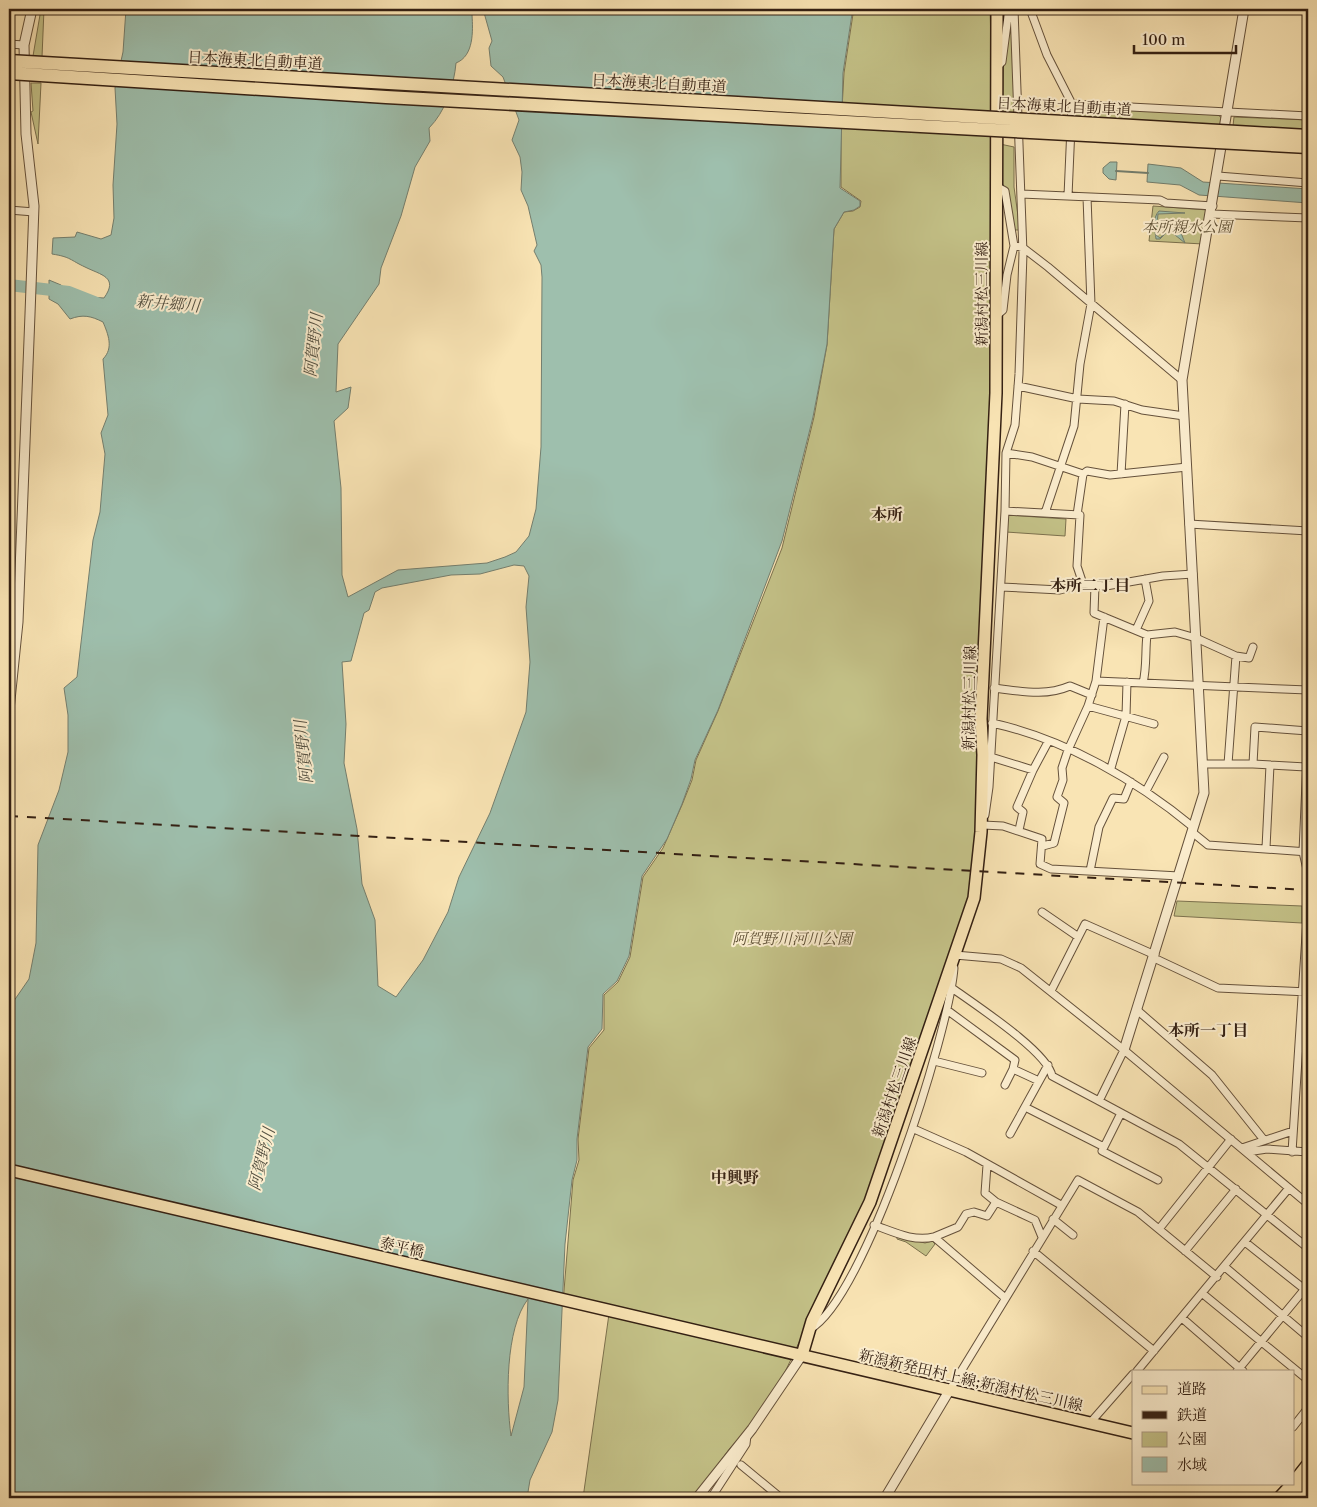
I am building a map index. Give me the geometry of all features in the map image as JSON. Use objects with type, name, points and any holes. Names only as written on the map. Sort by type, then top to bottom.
[{"type":"highway","name":"日本海東北自動車道","points":[[9,61],[1308,136]]},
{"type":"highway","name":"日本海東北自動車道","points":[[9,73],[396,97],[1308,148]]},
{"type":"main road","name":"新潟村松三川線","points":[[802,1355],[810,1329],[870,1202],[974,898],[982,829],[983,755],[981,719],[996,393],[997,9]]},
{"type":"main road","name":"泰平橋","points":[[9,1170],[802,1355]]},
{"type":"main road","name":"新潟新発田村上線;新潟村松三川線","points":[[802,1355],[1132,1433]]},
{"type":"main road","points":[[1291,1498],[1299,1478],[1308,1464]]},
{"type":"main road","points":[[1279,1498],[1293,1484]]},
{"type":"street","points":[[9,710],[18,622],[34,212],[26,134],[24,45],[32,9]]},
{"type":"street","points":[[996,68],[1002,62],[1008,9]]},
{"type":"street","points":[[1014,9],[1021,194],[1018,246],[1018,386],[1015,425],[1006,453],[1005,512],[991,757],[988,802],[982,829],[1003,826],[1042,839],[1040,864],[1051,869],[1179,876]]},
{"type":"street","points":[[1030,9],[1047,55],[1072,104],[1068,196]]},
{"type":"street","points":[[1099,1101],[1124,1050],[1204,793],[1182,380],[1218,176],[1244,9]]},
{"type":"street","points":[[9,44],[24,45]]},
{"type":"street","points":[[1072,104],[1308,116]]},
{"type":"street","points":[[1218,176],[1308,183]]},
{"type":"street","points":[[996,186],[1004,190],[1018,246],[1007,275],[1003,310],[996,316]]},
{"type":"street","points":[[1021,194],[1160,200],[1166,203],[1212,210],[1308,218]]},
{"type":"street","points":[[1044,513],[1062,467],[1074,426],[1080,364],[1092,304],[1086,197]]},
{"type":"street","points":[[9,210],[34,212]]},
{"type":"street","points":[[1018,246],[1092,304],[1182,380]]},
{"type":"street","points":[[1018,386],[1078,399],[1125,404],[1142,410],[1184,416]]},
{"type":"street","points":[[1121,474],[1125,404]]},
{"type":"street","points":[[1006,453],[1032,458],[1083,474],[1087,471],[1110,475],[1187,467]]},
{"type":"street","points":[[1077,515],[1083,474]]},
{"type":"street","points":[[1005,512],[1080,515],[1077,566],[1083,584]]},
{"type":"street","points":[[1189,524],[1308,531]]},
{"type":"street","points":[[1001,587],[1060,590],[1083,584],[1122,584],[1144,579],[1193,574]]},
{"type":"street","points":[[1136,630],[1149,601],[1144,579]]},
{"type":"street","points":[[1095,585],[1094,613],[1147,635],[1174,632],[1196,638],[1236,656],[1249,658],[1253,647]]},
{"type":"street","points":[[1042,846],[1054,843],[1061,818],[1064,803],[1056,797],[1063,780],[1062,768],[1088,706],[1096,681],[1104,617]]},
{"type":"street","points":[[1143,683],[1146,667],[1144,658],[1147,635]]},
{"type":"street","points":[[1228,764],[1236,656]]},
{"type":"street","points":[[1096,681],[1308,690]]},
{"type":"street","points":[[1110,768],[1126,716],[1128,682]]},
{"type":"street","points":[[994,688],[1040,693],[1055,692],[1070,686],[1092,695]]},
{"type":"street","points":[[1088,706],[1154,724]]},
{"type":"street","points":[[992,723],[1008,726],[1110,768],[1146,792],[1193,829],[1208,845],[1306,852]]},
{"type":"street","points":[[1253,764],[1255,727],[1308,731]]},
{"type":"street","points":[[1308,736],[1306,767],[1306,852],[1308,874]]},
{"type":"street","points":[[1019,830],[1023,812],[1017,807],[1048,742]]},
{"type":"street","points":[[991,757],[1033,770]]},
{"type":"street","points":[[1146,792],[1164,758]]},
{"type":"street","points":[[1202,764],[1306,767]]},
{"type":"street","points":[[1266,848],[1270,765]]},
{"type":"street","points":[[1090,871],[1099,827],[1113,798],[1124,799],[1132,782]]},
{"type":"street","points":[[1292,1152],[1305,991],[1308,904]]},
{"type":"street","points":[[1042,912],[1077,936]]},
{"type":"street","points":[[1051,990],[1077,936],[1085,924],[1218,988],[1305,991]]},
{"type":"street","points":[[810,1329],[834,1306],[856,1265],[914,1129],[947,1010],[952,988],[955,955],[990,957],[1012,963],[1051,990],[1308,1204]]},
{"type":"street","points":[[952,988],[1009,1029],[1048,1065],[1052,1076],[1179,1144],[1308,1248]]},
{"type":"street","points":[[947,1010],[1015,1060],[1014,1069],[1005,1085]]},
{"type":"street","points":[[1137,1010],[1212,1075],[1264,1140]]},
{"type":"street","points":[[934,1061],[982,1073]]},
{"type":"street","points":[[1010,1134],[1048,1065]]},
{"type":"street","points":[[1014,1069],[1039,1081]]},
{"type":"street","points":[[1025,1107],[1104,1147]]},
{"type":"street","points":[[1121,1113],[1102,1151],[1158,1180]]},
{"type":"street","points":[[914,1129],[966,1152],[1061,1205]]},
{"type":"street","points":[[1244,1150],[1264,1140],[1293,1131]]},
{"type":"street","points":[[1159,1229],[1232,1139]]},
{"type":"street","points":[[1244,1150],[1267,1149],[1308,1152]]},
{"type":"street","points":[[987,1165],[985,1193],[996,1202],[1035,1220],[1042,1237]]},
{"type":"street","points":[[885,1498],[1004,1297],[1078,1180],[1132,1208],[1216,1277]]},
{"type":"street","points":[[1137,1370],[1203,1294],[1289,1188]]},
{"type":"street","points":[[1185,1251],[1236,1189]]},
{"type":"street","points":[[874,1225],[922,1240],[958,1227],[966,1214],[974,1212],[987,1216],[996,1202]]},
{"type":"street","points":[[1053,1219],[1074,1235]]},
{"type":"street","points":[[934,1237],[1004,1297]]},
{"type":"street","points":[[1182,1318],[1240,1370],[1307,1289],[1245,1242]]},
{"type":"street","points":[[1033,1251],[1154,1351]]},
{"type":"street","points":[[1225,1267],[1308,1337]]},
{"type":"street","points":[[1203,1294],[1308,1380]]},
{"type":"street","points":[[697,1498],[747,1435],[802,1355]]},
{"type":"street","points":[[1090,1423],[1132,1375]]},
{"type":"street","points":[[1294,1426],[1308,1408]]},
{"type":"street","points":[[1294,1412],[1301,1418]]},
{"type":"street","points":[[711,1498],[746,1444],[747,1435]]},
{"type":"street","points":[[742,1465],[782,1498]]},
{"type":"green space","points":[[41,9],[44,9],[42,57],[33,56]]},
{"type":"green space","name":"阿賀野川河川公園","points":[[859,9],[990,9],[994,143],[992,417],[979,820],[971,896],[865,1203],[784,1374],[747,1430],[730,1448],[693,1498],[583,1498],[609,1314],[563,1303],[573,1180],[579,1160],[578,1139],[589,1048],[604,1030],[604,995],[618,982],[630,957],[643,877],[663,848],[682,805],[692,780],[696,760],[718,711],[782,548],[814,417],[827,345],[834,229],[844,212],[853,211],[860,207],[861,201],[841,187],[841,127],[844,73],[853,14]]},
{"type":"green space","points":[[1011,9],[1015,114],[999,113],[998,77]]},
{"type":"green space","points":[[31,83],[41,83],[38,144],[31,112],[33,111]]},
{"type":"green space","points":[[1076,107],[1218,115],[1223,119],[1221,125],[1073,117],[1072,109]]},
{"type":"green space","points":[[1234,117],[1308,120],[1308,130],[1233,126]]},
{"type":"green space","points":[[1000,144],[1014,147],[1014,187],[1020,230],[1012,230],[1007,190],[1000,181]]},
{"type":"green space","name":"本所親水公園","points":[[1153,206],[1208,210],[1203,244],[1149,241]]},
{"type":"green space","points":[[1007,515],[1066,519],[1065,536],[1006,532]]},
{"type":"green space","points":[[1177,901],[1302,906],[1302,923],[1174,916]]},
{"type":"green space","points":[[897,1236],[925,1243],[932,1241],[935,1244],[926,1256],[906,1242],[897,1239]]},
{"type":"water","name":"阿賀野川","points":[[126,9],[479,9],[472,15],[472,35],[469,49],[462,60],[456,63],[448,98],[435,122],[429,128],[430,141],[415,167],[401,216],[381,268],[379,284],[338,344],[336,392],[351,387],[348,408],[334,421],[341,488],[342,575],[348,597],[398,570],[487,563],[516,552],[529,536],[536,509],[541,447],[541,265],[534,251],[537,245],[528,206],[521,190],[522,172],[520,157],[512,140],[519,120],[503,77],[491,66],[489,48],[492,41],[483,9],[858,9],[852,14],[843,73],[840,188],[860,201],[860,206],[854,210],[844,212],[834,229],[827,344],[813,417],[782,541],[718,710],[695,760],[691,779],[682,804],[667,839],[642,876],[629,956],[617,981],[603,994],[602,1029],[588,1047],[577,1139],[577,1160],[572,1180],[565,1244],[558,1400],[552,1432],[530,1480],[527,1498],[9,1498],[9,1008],[29,979],[36,943],[38,845],[59,790],[68,752],[68,715],[64,688],[77,677],[93,540],[100,512],[105,454],[101,433],[108,415],[103,359],[109,346],[107,331],[103,322],[95,318],[87,316],[70,319],[58,304],[49,299],[49,280],[61,285],[74,296],[104,298],[110,285],[109,281],[102,275],[67,258],[52,254],[53,238],[75,237],[77,232],[101,239],[111,235],[114,218],[113,185],[117,124],[115,88],[123,52]],"holes":[[[514,565],[524,566],[529,576],[526,607],[530,662],[526,712],[490,813],[459,877],[448,912],[423,960],[396,997],[378,986],[375,920],[362,884],[357,829],[344,763],[346,724],[342,662],[351,661],[364,613],[369,610],[375,592],[382,588],[451,575],[480,574]],[[528,1299],[524,1387],[511,1436],[508,1403],[511,1346],[520,1312]]]},
{"type":"water","points":[[1110,162],[1117,162],[1116,180],[1109,179],[1103,173],[1103,168]]},
{"type":"water","points":[[1148,164],[1181,168],[1203,182],[1308,189],[1308,203],[1199,195],[1180,185],[1147,182]]},
{"type":"water","points":[[1159,211],[1185,213],[1158,214],[1156,235],[1160,238],[1165,233],[1164,229],[1168,221],[1184,224],[1181,233],[1185,243],[1170,231],[1168,223],[1165,228],[1166,233],[1160,239],[1156,239],[1155,221]]},
{"type":"waterway","points":[[1116,171],[1148,173]]},
{"type":"waterway","name":"新井郷川","points":[[9,285],[69,292],[97,303]]},
{"type":"railway","points":[[9,816],[1308,890]]},
{"type":"district","name":"本所","points":[[887,514]]},
{"type":"district","name":"本所二丁目","points":[[1090,585]]},
{"type":"district","name":"本所一丁目","points":[[1208,1030]]},
{"type":"district","name":"中興野","points":[[735,1177]]}]
